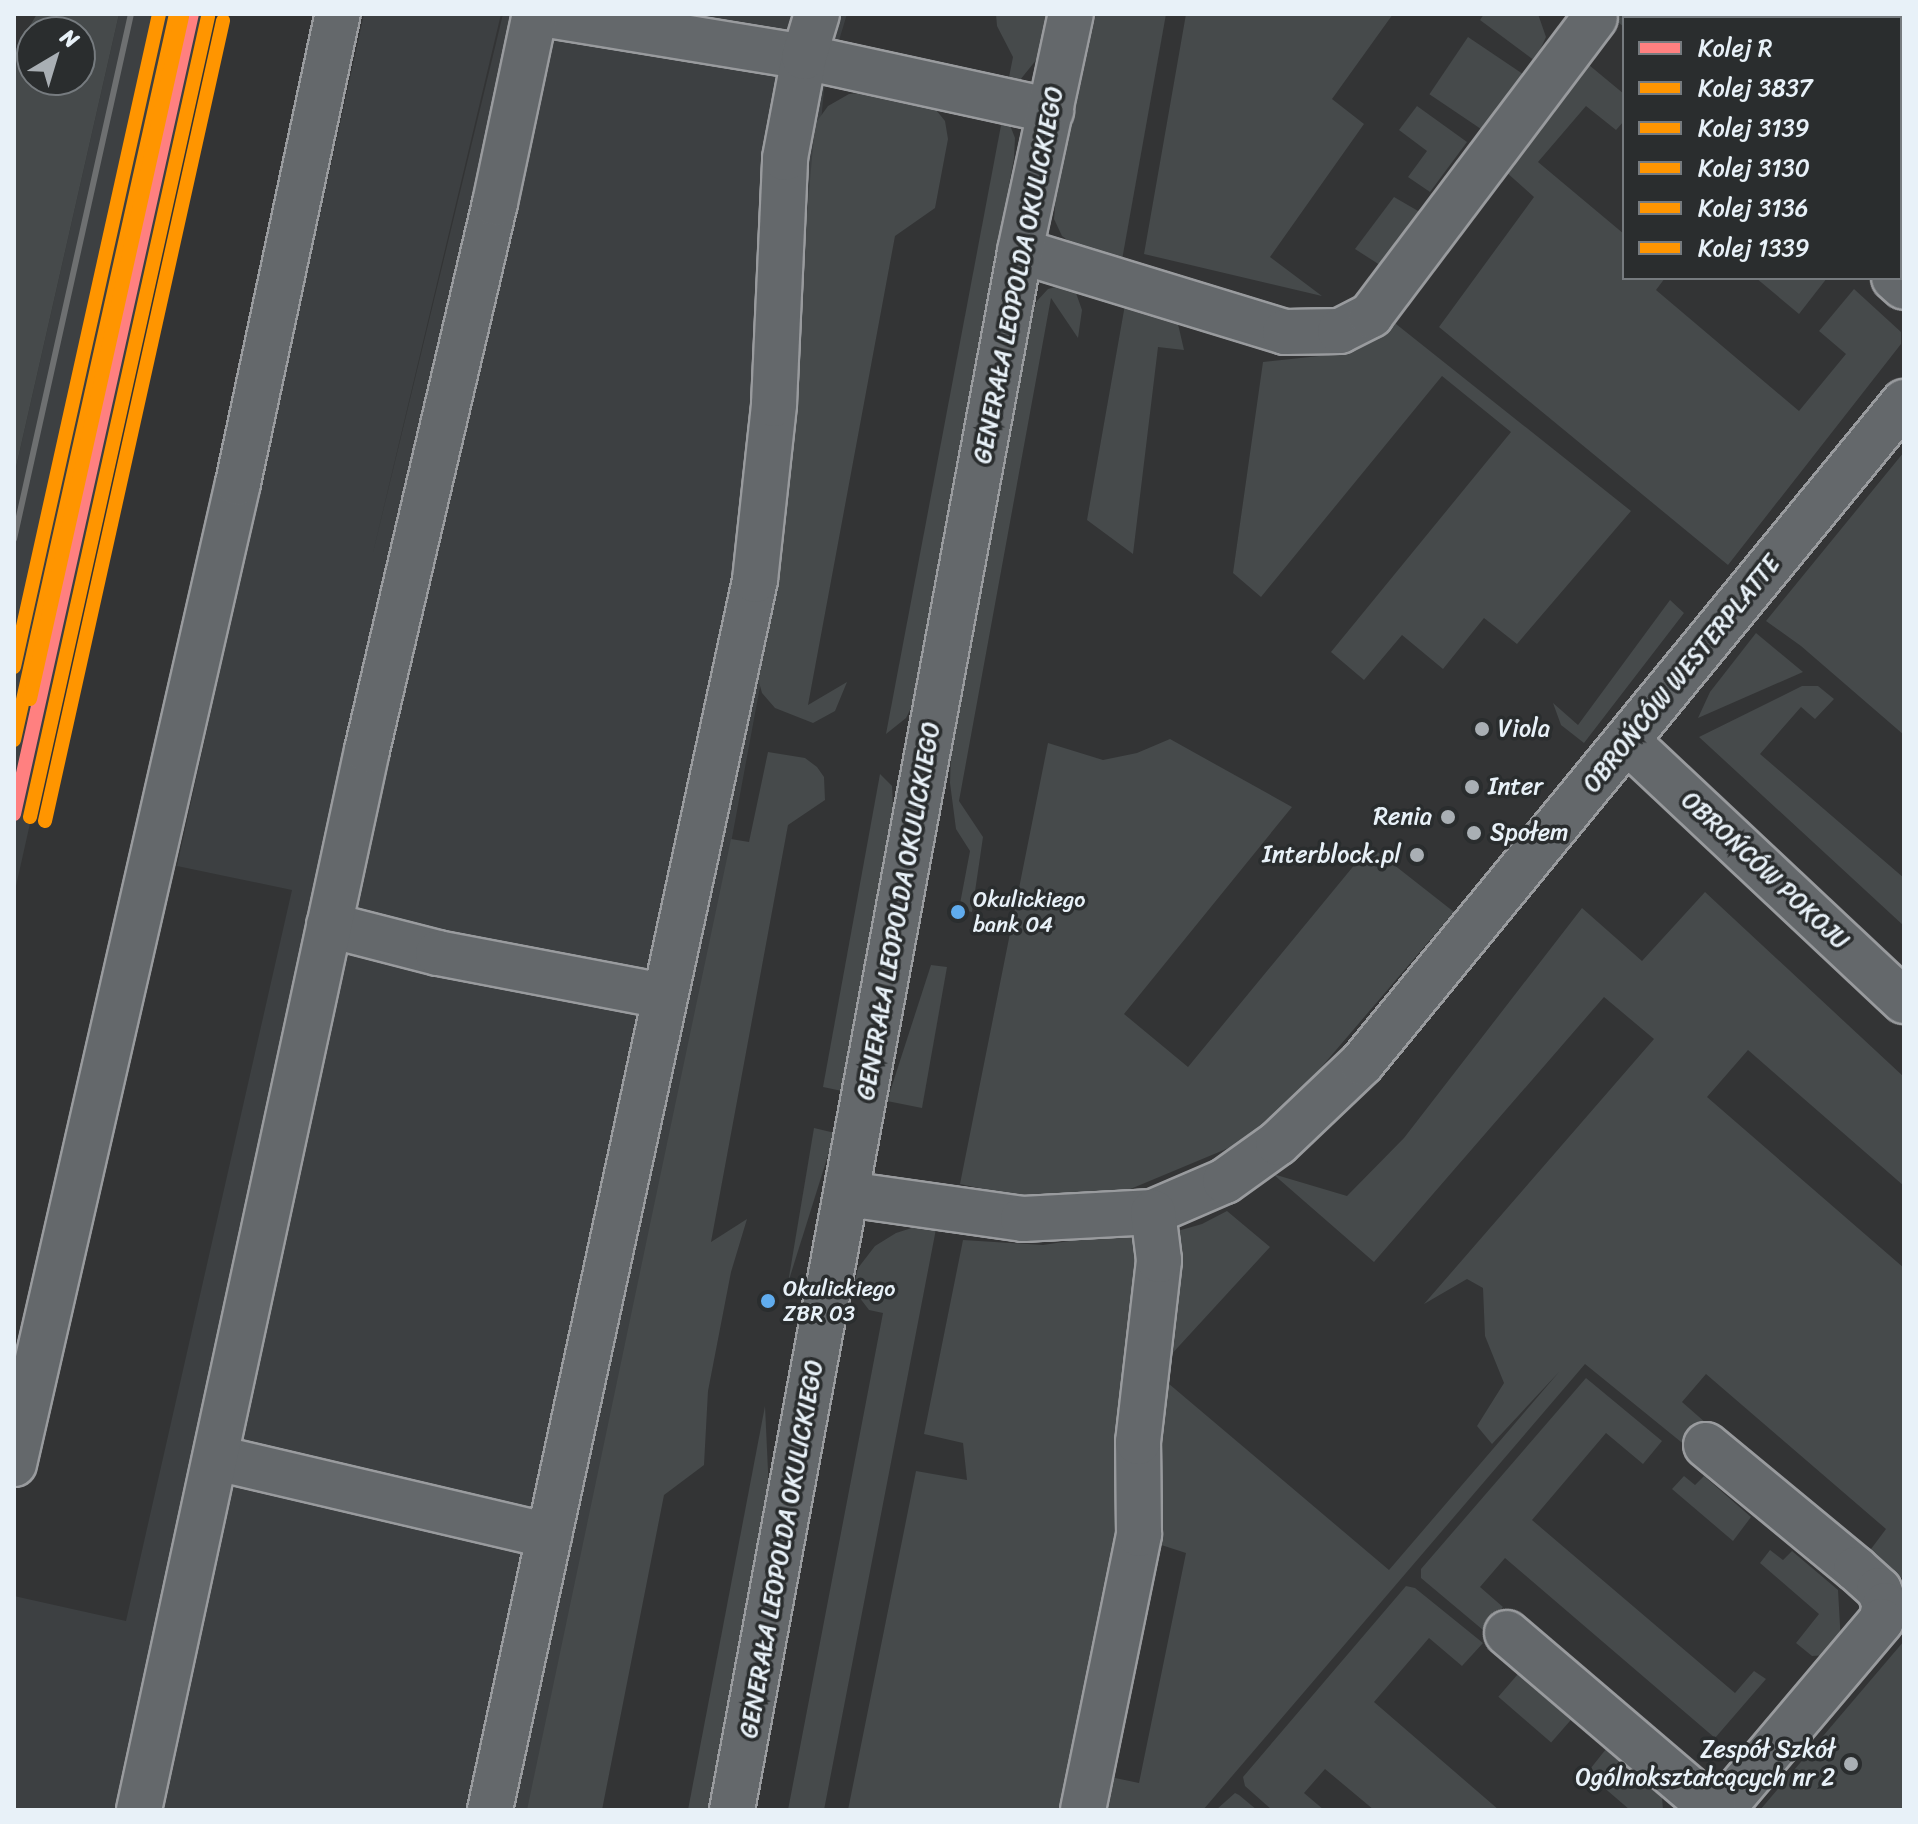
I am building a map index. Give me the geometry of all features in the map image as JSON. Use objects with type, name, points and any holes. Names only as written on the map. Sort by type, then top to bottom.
[{"type":"street","points":[[14,1464],[238,483],[338,14]]},
{"type":"street","points":[[139,1810],[329,925],[535,14]]},
{"type":"street","points":[[542,14],[804,57],[1051,111]]},
{"type":"street","points":[[490,1810],[726,719],[761,542],[774,404],[785,158],[804,57],[817,14]]},
{"type":"street","name":"GENERAŁA LEOPOLDA OKULICKIEGO","points":[[732,1810],[1020,251],[1071,14]]},
{"type":"street","points":[[1020,251],[1285,332],[1340,331],[1371,315],[1604,25]]},
{"type":"street","name":"OBROŃCÓW WESTERPLATTE","points":[[847,1194],[1023,1219],[1153,1212],[1225,1181],[1278,1143],[1362,1063],[1904,402]]},
{"type":"street","name":"OBROŃCÓW POKOJU","points":[[1627,741],[1904,1001]]},
{"type":"street","points":[[329,925],[438,953],[664,996]]},
{"type":"street","points":[[1083,1810],[1139,1534],[1138,1442],[1159,1260],[1153,1212]]},
{"type":"street","points":[[1706,1445],[1868,1579],[1879,1590],[1885,1605],[1881,1621],[1721,1810]]},
{"type":"street","points":[[217,1458],[549,1536]]},
{"type":"street","points":[[1507,1633],[1714,1810]]},
{"type":"shaded area","points":[[119,14],[211,14],[14,895],[14,476]]},
{"type":"shaded area","points":[[119,14],[14,476],[14,52],[16,49],[16,96],[96,96],[96,16],[36,16]]},
{"type":"shaded area","points":[[364,14],[501,14],[371,561],[503,14],[847,14],[824,90],[777,595],[640,1334],[531,1810],[14,1810],[14,1596],[126,1621],[292,890],[177,866]]},
{"type":"shaded area","points":[[996,14],[1050,14],[1041,54],[1020,80],[1008,82],[1013,57],[997,26]]},
{"type":"shaded area","points":[[1096,14],[1166,14],[1122,260],[1074,245],[1062,236],[1054,219],[1056,194]]},
{"type":"shaded area","points":[[1186,14],[1393,14],[1332,99],[1364,124],[1270,257],[1322,296],[1144,254]]},
{"type":"shaded area","points":[[1484,14],[1538,14],[1546,37],[1535,61],[1480,20]]},
{"type":"shaded area","points":[[1608,14],[1904,14],[1904,262],[1902,16],[1622,16],[1622,25]]},
{"type":"shaded area","points":[[1608,14],[1839,16],[1622,16],[1622,25]]},
{"type":"shaded area","points":[[1468,37],[1524,75],[1486,132],[1429,94]]},
{"type":"shaded area","points":[[1589,65],[1622,92],[1622,123],[1616,130],[1586,106],[1538,162],[1622,232],[1622,280],[1664,280],[1656,290],[1799,411],[1846,354],[1819,331],[1854,289],[1901,332],[1901,344],[1728,565],[1439,327],[1534,197],[1506,172]]},
{"type":"shaded area","points":[[881,91],[928,100],[945,121],[948,139],[935,208],[895,236],[808,705],[847,682],[835,711],[813,723],[775,708],[762,693],[757,675],[773,597],[815,124],[828,106],[849,94]]},
{"type":"shaded area","points":[[1417,106],[1467,142],[1430,192],[1408,177],[1427,151],[1399,130]]},
{"type":"shaded area","points":[[1002,120],[1010,125],[1015,138],[1014,158],[912,706],[906,718],[886,734]]},
{"type":"shaded area","points":[[1394,197],[1425,215],[1383,267],[1355,249]]},
{"type":"shaded area","points":[[1758,280],[1825,280],[1799,314]]},
{"type":"shaded area","points":[[1063,285],[1076,293],[1082,310],[1078,338],[1051,298],[959,801],[983,837],[972,912],[959,909],[970,851],[956,829],[950,783],[951,752],[1028,331],[1036,302],[1048,289]]},
{"type":"shaded area","points":[[1126,299],[1159,308],[1178,324],[1184,350],[1158,347],[1133,554],[1087,520]]},
{"type":"shaded area","points":[[1391,320],[1631,511],[1517,644],[1484,618],[1443,669],[1402,635],[1364,680],[1331,652],[1511,432],[1442,376],[1261,597],[1233,573],[1263,362],[1338,354],[1382,333]]},
{"type":"shaded area","points":[[1904,452],[1904,735],[1801,646],[1766,621]]},
{"type":"shaded area","points":[[1670,600],[1684,613],[1584,743],[1561,725],[1553,703],[1578,725]]},
{"type":"shaded area","points":[[1756,633],[1803,672],[1698,718],[1710,692]]},
{"type":"shaded area","points":[[1802,686],[1818,686],[1834,699],[1815,719],[1801,707],[1760,754],[1904,878],[1904,926],[1699,737]]},
{"type":"shaded area","points":[[1170,739],[1292,807],[1124,1014],[1188,1067],[1370,846],[1454,912],[1307,1084],[1271,1118],[1231,1147],[1128,1190],[1050,1196],[1007,1194],[960,1184],[1048,743],[1103,760],[1137,753]]},
{"type":"shaded area","points":[[768,752],[805,758],[817,767],[824,777],[825,800],[788,825],[711,1242],[747,1219],[731,1272],[708,1391],[704,1465],[664,1495],[602,1810],[527,1810],[731,839],[749,842]]},
{"type":"shaded area","points":[[880,774],[892,786],[893,807],[842,1091],[823,1087]]},
{"type":"shaded area","points":[[1705,892],[1904,1077],[1904,1186],[1748,1050],[1707,1097],[1904,1268],[1904,1575],[1896,1584],[1865,1557],[1886,1529],[1706,1374],[1682,1402],[1706,1423],[1686,1446],[1585,1364],[1203,1810],[1096,1810],[1101,1775],[1139,1783],[1186,1553],[1152,1542],[1162,1378],[1389,1570],[1559,1372],[1492,1444],[1477,1426],[1504,1383],[1485,1336],[1483,1288],[1467,1279],[1424,1304],[1654,1039],[1604,997],[1374,1262],[1273,1174],[1347,1196],[1404,1138],[1582,908],[1642,961]]},
{"type":"shaded area","points":[[931,965],[947,967],[922,1108],[887,1101]]},
{"type":"shaded area","points":[[814,1128],[835,1133],[788,1283]]},
{"type":"shaded area","points":[[1227,1211],[1270,1247],[1169,1357],[1174,1232],[1202,1224]]},
{"type":"shaded area","points":[[918,1226],[936,1229],[824,1810],[788,1810],[883,1313],[869,1310],[853,1289],[858,1268],[875,1246],[896,1233]]},
{"type":"shaded area","points":[[1138,1226],[1138,1286],[1125,1530],[1072,1810],[848,1810],[916,1471],[967,1480],[963,1443],[924,1434],[963,1240],[1043,1245],[1102,1236]]},
{"type":"shaded area","points":[[1586,1378],[1662,1441],[1643,1464],[1606,1433],[1532,1520],[1735,1693],[1754,1671],[1766,1679],[1715,1738],[1505,1558],[1480,1587],[1503,1607],[1483,1630],[1421,1578],[1421,1569]]},
{"type":"shaded area","points":[[765,1406],[769,1493],[709,1810],[688,1810]]},
{"type":"shaded area","points":[[1684,1476],[1695,1485],[1704,1476],[1751,1517],[1733,1541],[1672,1489]]},
{"type":"shaded area","points":[[1770,1550],[1783,1560],[1792,1551],[1838,1590],[1841,1643],[1829,1655],[1812,1656],[1796,1643],[1819,1614],[1760,1563]]},
{"type":"shaded area","points":[[1406,1586],[1415,1588],[1483,1643],[1462,1666],[1429,1638],[1374,1702],[1499,1810],[1374,1810],[1325,1769],[1304,1793],[1324,1810],[1272,1810],[1245,1786],[1243,1777]]},
{"type":"shaded area","name":"Zespół Szkół Ogólnokształcących nr 2","points":[[1904,1641],[1904,1810],[1760,1810]]},
{"type":"shaded area","points":[[1518,1674],[1571,1720],[1551,1743],[1498,1697]]},
{"type":"shaded area","points":[[1606,1749],[1662,1797],[1663,1810],[1630,1810],[1587,1773]]},
{"type":"shaded area","points":[[1235,1793],[1239,1795],[1257,1810],[1216,1810]]},
{"type":"railway","points":[[14,539],[131,14]]},
{"type":"rail line","name":"3136","points":[[14,667],[159,14]]},
{"type":"rail line","name":"3139","points":[[14,740],[176,14]]},
{"type":"rail line","name":"R","points":[[14,814],[192,14]]},
{"type":"rail line","name":"1339","points":[[30,699],[182,17]]},
{"type":"rail line","name":"3837","points":[[30,817],[208,17]]},
{"type":"rail line","name":"3130","points":[[45,821],[223,21]]},
{"type":"place","name":"Viola","points":[[1482,729]]},
{"type":"place","name":"Inter","points":[[1472,787]]},
{"type":"place","name":"Renia","points":[[1448,817]]},
{"type":"place","name":"Społem","points":[[1474,833]]},
{"type":"place","name":"Interblock.pl","points":[[1417,855]]},
{"type":"place","name":"Okulickiego bank 04","points":[[958,912]]},
{"type":"place","name":"Okulickiego ZBR 03","points":[[768,1301]]},
{"type":"place","name":"Zespół Szkół Ogólnokształcących nr 2","points":[[1851,1764]]}]
